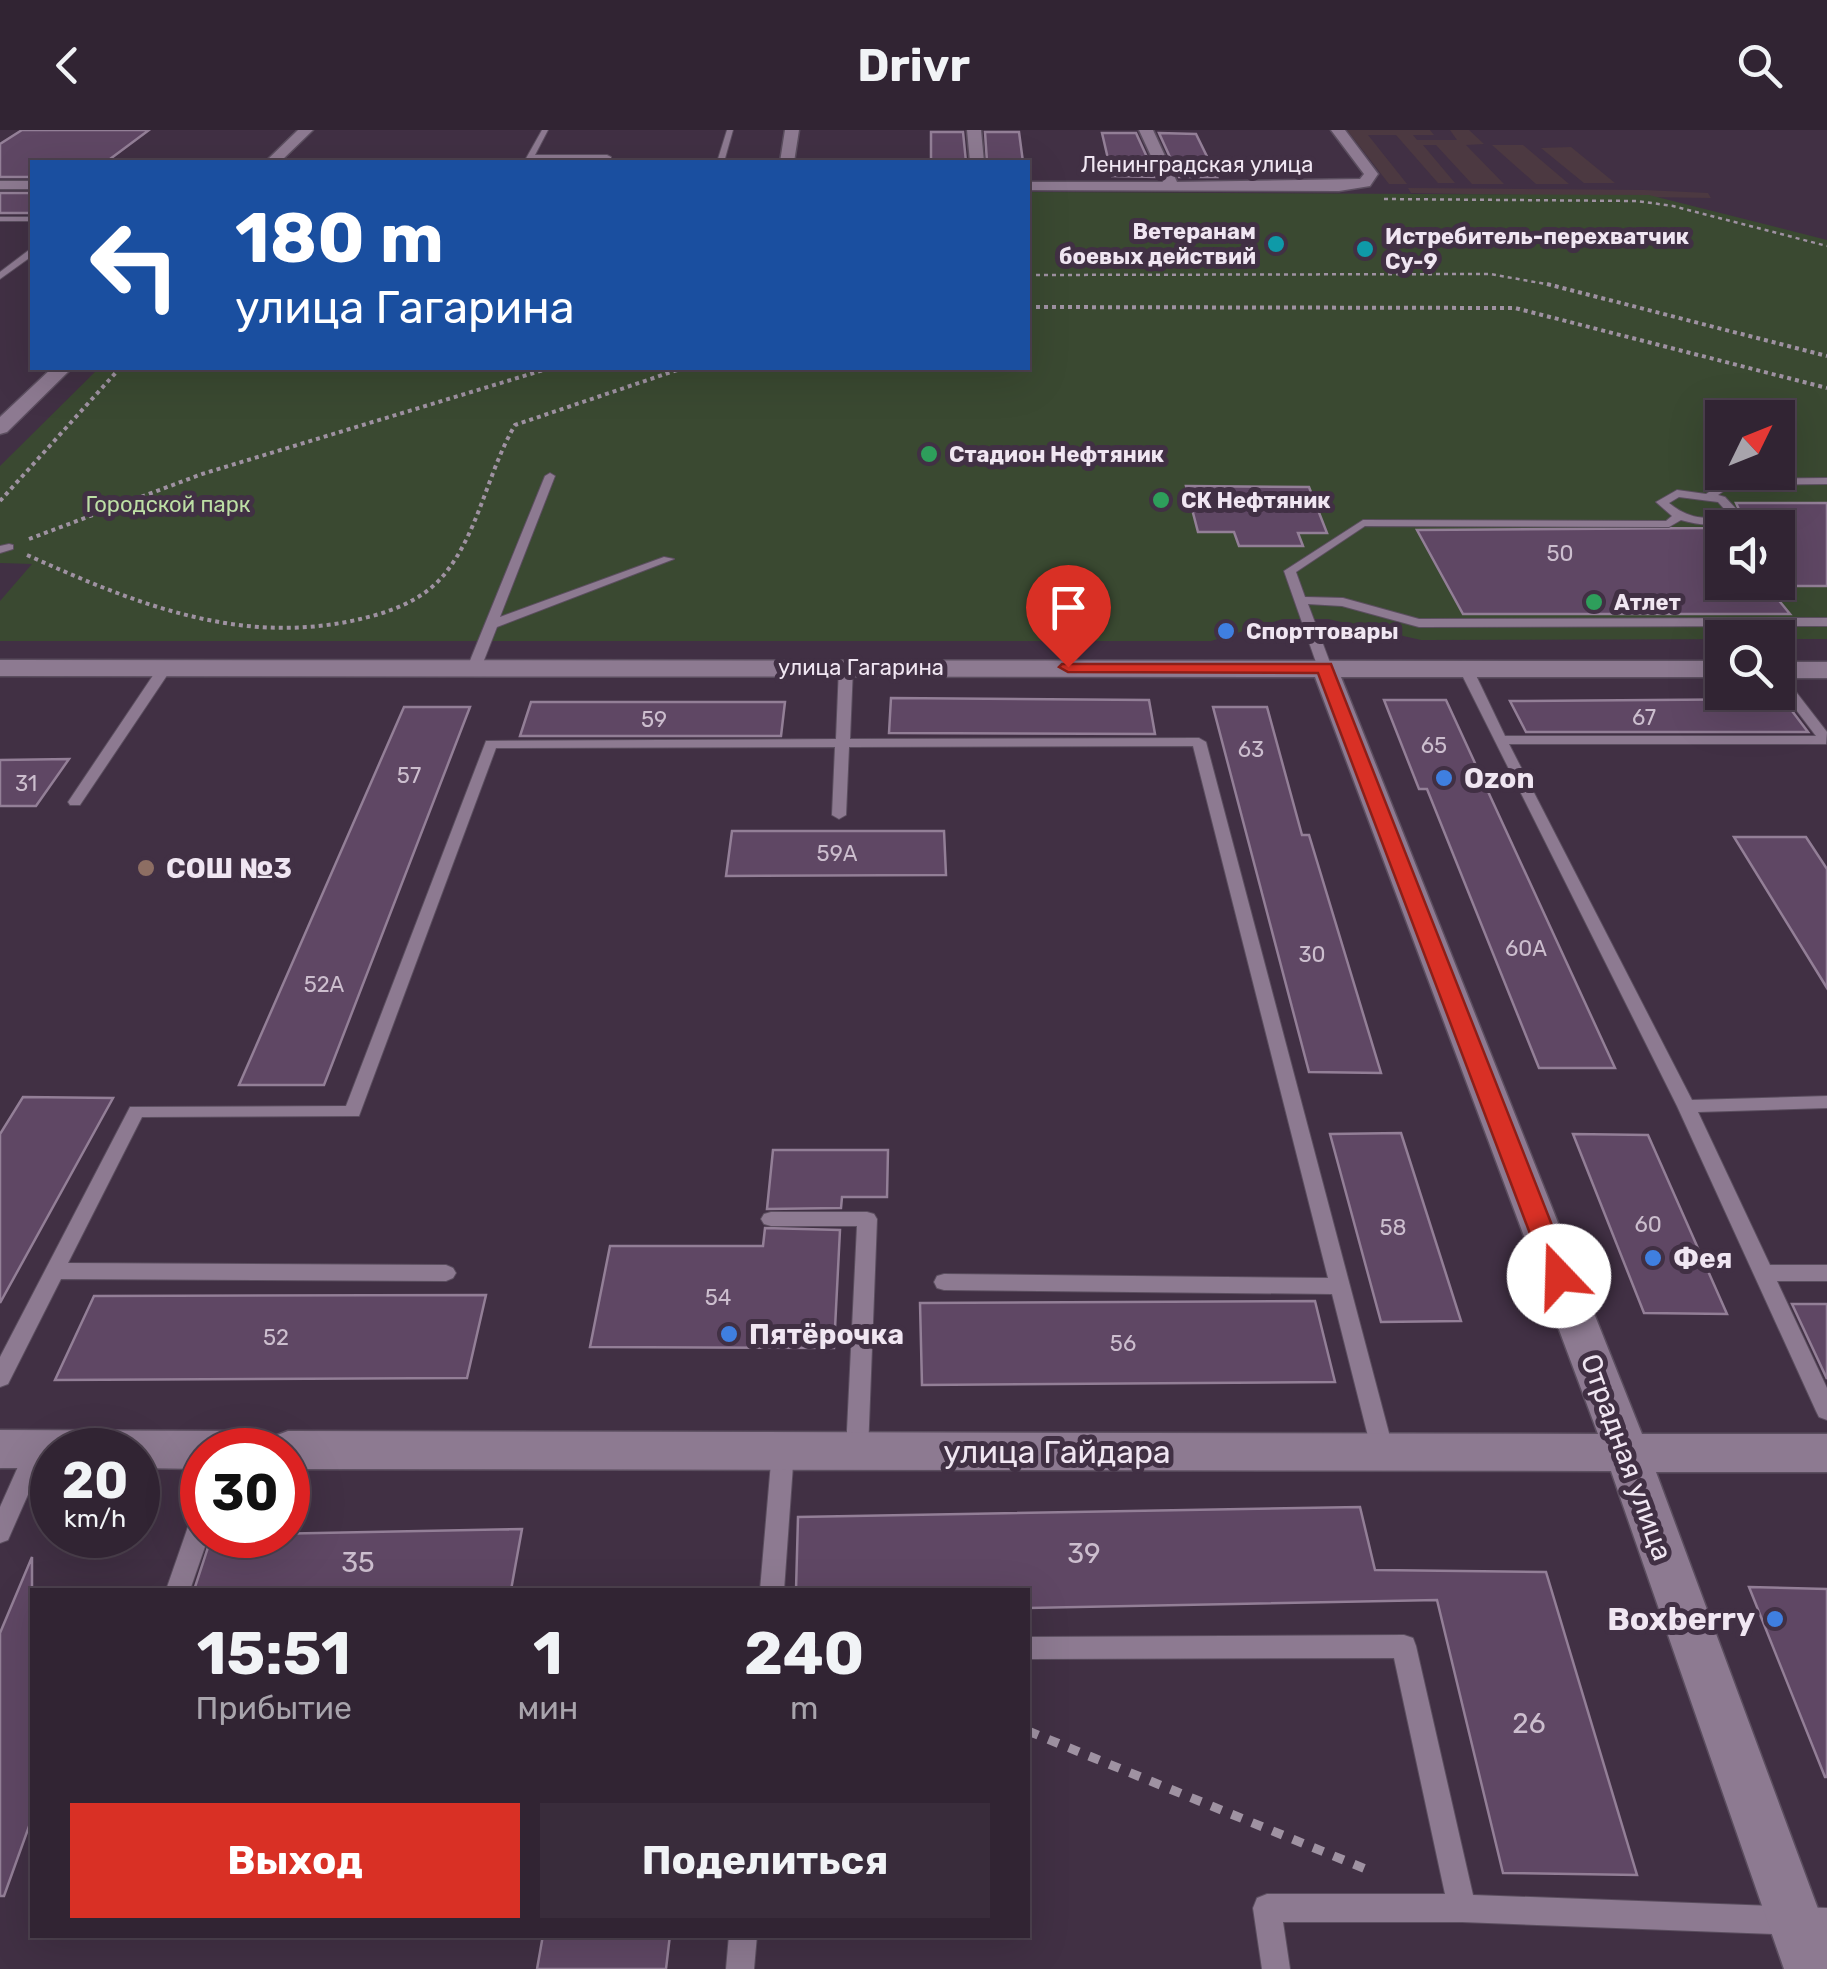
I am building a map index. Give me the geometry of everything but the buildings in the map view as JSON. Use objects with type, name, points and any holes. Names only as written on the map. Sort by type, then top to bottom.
[{"type":"street","points":[[274,160],[306,130]]},
{"type":"street","points":[[787,160],[792,130]]},
{"type":"street","points":[[974,130],[978,160]]},
{"type":"street","points":[[1146,130],[1172,186]]},
{"type":"street","name":"Ленинградская улица","points":[[1030,186],[1365,183],[1371,174],[1338,130]]},
{"type":"street","points":[[0,186],[30,186]]},
{"type":"street","points":[[0,428],[60,370]]},
{"type":"street","name":"улица Гагарина","points":[[0,668],[1705,669]]},
{"type":"street","name":"Отрадная улица","points":[[1325,668],[1811,1922],[1812,1969]]},
{"type":"street","points":[[1795,670],[1827,670]]},
{"type":"street","points":[[18,1450],[180,1450]]},
{"type":"street","name":"улица Гайдара","points":[[310,1450],[1827,1453]]},
{"type":"lane","points":[[528,160],[546,130]]},
{"type":"lane","points":[[721,160],[730,130]]},
{"type":"lane","points":[[528,160],[608,157],[607,160]]},
{"type":"lane","points":[[0,219],[30,219]]},
{"type":"lane","points":[[0,276],[30,253]]},
{"type":"lane","points":[[18,262],[30,262]]},
{"type":"lane","points":[[474,668],[550,476]]},
{"type":"lane","points":[[1711,496],[1729,482],[1827,481]]},
{"type":"lane","points":[[1677,493],[1711,496],[1729,503],[1734,512],[1732,516],[1704,521],[1680,516],[1665,507],[1664,498],[1677,493]]},
{"type":"lane","points":[[1325,668],[1290,572],[1364,523],[1668,524],[1680,516]]},
{"type":"lane","points":[[490,625],[668,559]]},
{"type":"lane","points":[[1300,600],[1343,602],[1419,622],[1827,622]]},
{"type":"lane","points":[[839,816],[846,667]]},
{"type":"lane","points":[[76,802],[165,668]]},
{"type":"lane","points":[[1465,668],[1686,1106],[1827,1411]]},
{"type":"lane","points":[[1795,700],[1827,740]]},
{"type":"lane","points":[[1500,740],[1827,740]]},
{"type":"lane","points":[[0,1378],[136,1110],[353,1112],[491,744],[1199,742],[1383,1453]]},
{"type":"lane","points":[[1686,1106],[1827,1102]]},
{"type":"lane","points":[[772,1219],[867,1219],[858,1451]]},
{"type":"lane","points":[[54,1271],[446,1273]]},
{"type":"lane","points":[[1764,1274],[1827,1272]]},
{"type":"lane","points":[[944,1282],[1340,1286]]},
{"type":"lane","points":[[0,1533],[18,1450]]},
{"type":"lane","points":[[772,1588],[782,1451]]},
{"type":"lane","points":[[179,1588],[189,1558]]},
{"type":"lane","points":[[1030,1648],[1404,1646],[1462,1908]]},
{"type":"lane","points":[[1276,1969],[1267,1908],[1462,1908],[1811,1922]]},
{"type":"lane","points":[[740,1969],[743,1938]]},
{"type":"path","points":[[1380,199],[1654,202],[1827,246]]},
{"type":"path","points":[[1030,275],[1501,275],[1827,356]]},
{"type":"path","points":[[1030,307],[1515,308],[1827,388]]},
{"type":"path","points":[[0,501],[118,370]]},
{"type":"path","points":[[4,549],[202,474],[543,370]]},
{"type":"path","points":[[4,549],[123,598],[209,625],[272,630],[356,621],[414,600],[446,573],[514,425],[677,370]]},
{"type":"path","points":[[1030,1731],[1389,1878]]},
{"type":"shaded area","points":[[1347,130],[1430,130],[1434,135],[1413,135],[1417,140],[1457,140],[1450,130],[1469,130],[1484,144],[1466,145],[1504,184],[1472,184],[1436,145],[1423,145],[1455,183],[1438,183],[1396,135],[1368,135],[1407,184],[1389,184]]},
{"type":"shaded area","points":[[1492,145],[1523,145],[1569,184],[1536,184]]},
{"type":"shaded area","points":[[1571,147],[1615,183],[1584,183],[1541,148]]},
{"type":"shaded area","points":[[1408,188],[1645,190],[1708,193],[1711,198],[1411,193]]},
{"type":"green space","name":"СК Нефтяник","points":[[1030,192],[1649,195],[1827,240],[1827,639],[1795,639],[1795,620],[1705,620],[1705,639],[1421,640],[1328,619],[1283,619],[1211,641],[0,641],[0,601],[32,564],[0,563],[0,466],[97,370],[1030,370]]},
{"type":"place","name":"Ветеранам боевых действий","points":[[1276,244]]},
{"type":"place","name":"Истребитель-перехватчик Су-9","points":[[1365,249]]},
{"type":"place","name":"Стадион Нефтяник","points":[[929,454]]},
{"type":"place","name":"СК Нефтяник","points":[[1161,500]]},
{"type":"place","name":"Атлет","points":[[1594,602]]},
{"type":"place","name":"Спорттовары","points":[[1226,631]]},
{"type":"place","name":"Ozon","points":[[1444,778]]},
{"type":"place","name":"СОШ №3","points":[[146,868]]},
{"type":"place","name":"Фея","points":[[1653,1258]]},
{"type":"place","name":"Пятёрочка","points":[[729,1334]]},
{"type":"place","name":"Boxberry","points":[[1775,1619]]},
{"type":"route","points":[[1068,667],[1325,668],[1559,1276]]},
{"type":"park label","name":"Городской парк","points":[[168,504]]}]
